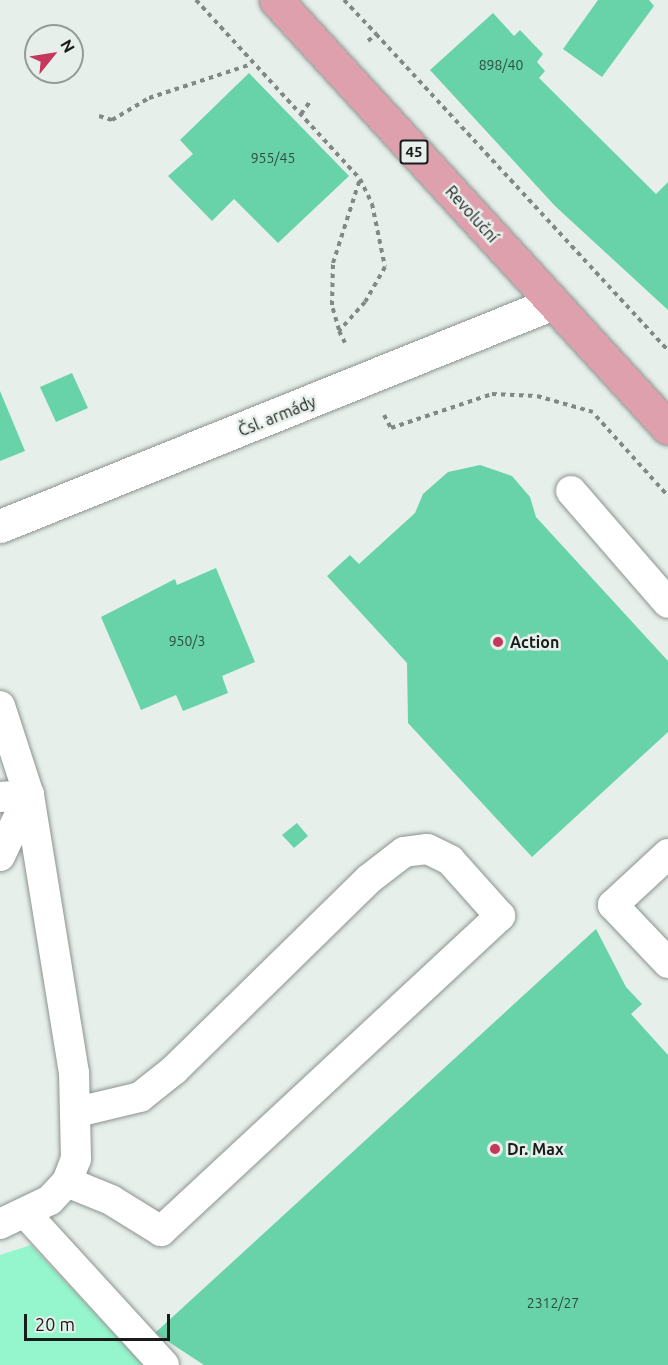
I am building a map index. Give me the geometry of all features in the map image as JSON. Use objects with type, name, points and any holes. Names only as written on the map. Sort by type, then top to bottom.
[{"type":"main road","name":"Revoluční","points":[[276,0],[668,428]]},
{"type":"main road","name":"Čsl. armády","points":[[0,526],[553,303]]},
{"type":"lane","points":[[571,491],[668,603]]},
{"type":"lane","points":[[0,706],[14,796],[77,1112],[76,1159],[66,1182],[13,1220],[164,1365]]},
{"type":"lane","points":[[0,856],[14,796]]},
{"type":"lane","points":[[66,1182],[111,1200],[161,1231],[500,916],[450,860],[426,849],[404,852],[369,879],[174,1070],[140,1097],[77,1112]]},
{"type":"lane","points":[[668,854],[613,906],[668,963]]},
{"type":"path","points":[[196,0],[252,64],[360,179],[372,204],[385,267],[365,302],[339,331]]},
{"type":"path","points":[[344,0],[668,350]]},
{"type":"path","points":[[338,67],[376,34]]},
{"type":"path","points":[[99,116],[112,120],[149,98],[252,64]]},
{"type":"path","points":[[360,179],[333,263],[332,305],[339,331],[391,428],[492,394],[537,396],[593,412]]},
{"type":"green space","points":[[31,1245],[143,1365],[0,1365],[0,1255]]},
{"type":"building","points":[[598,0],[649,0],[654,6],[602,77],[563,49]]},
{"type":"building","points":[[493,13],[514,36],[520,30],[543,54],[537,62],[545,71],[539,78],[656,194],[668,182],[668,310],[555,206],[430,70]]},
{"type":"building","points":[[249,73],[349,176],[278,243],[234,199],[212,221],[168,176],[193,154],[180,140]]},
{"type":"building","points":[[72,373],[88,408],[56,422],[40,387]]},
{"type":"building","points":[[0,391],[25,451],[0,461]]},
{"type":"building","points":[[480,465],[512,476],[530,497],[536,517],[668,661],[668,732],[532,857],[408,723],[407,663],[327,576],[350,555],[359,564],[415,513],[423,494],[448,472]]},
{"type":"building","points":[[216,568],[255,662],[222,676],[228,693],[183,711],[176,695],[141,710],[101,617],[175,579],[177,585]]},
{"type":"building","points":[[297,823],[308,836],[294,848],[282,835]]},
{"type":"building","points":[[596,929],[626,987],[642,1004],[631,1014],[668,1055],[668,1365],[204,1365],[155,1333]]},
{"type":"place","name":"Action","points":[[498,642]]},
{"type":"place","name":"Dr. Max","points":[[495,1149]]}]
